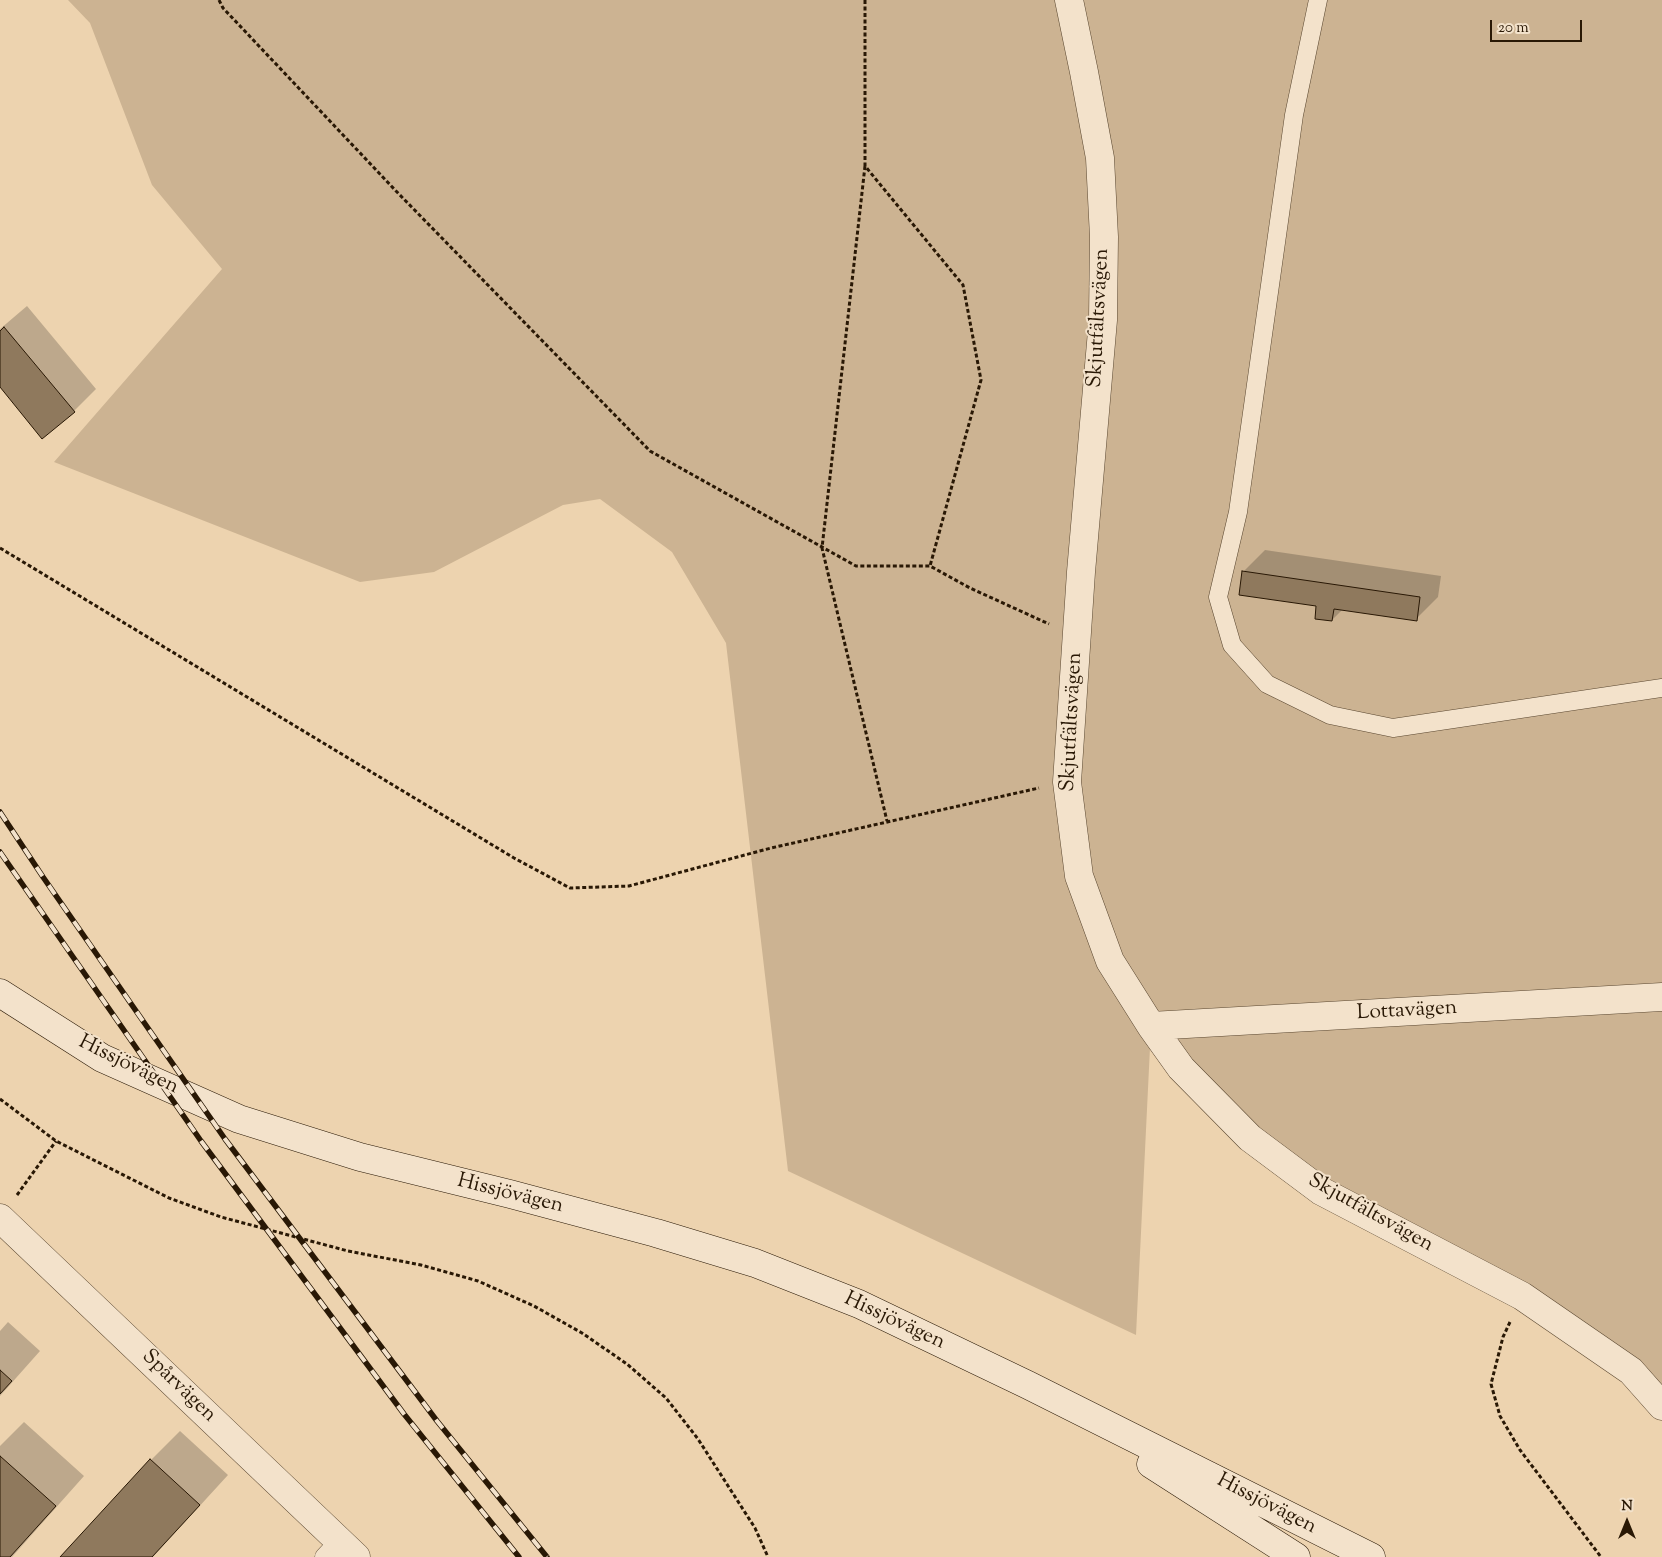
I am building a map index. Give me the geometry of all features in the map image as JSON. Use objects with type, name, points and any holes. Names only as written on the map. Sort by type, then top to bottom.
[{"type":"street","name":"Skjutfältsvägen","points":[[1069,0],[1100,158],[1104,237],[1103,320],[1067,782],[1079,876],[1110,961],[1151,1026],[1181,1068],[1250,1138],[1321,1191],[1522,1296],[1631,1371],[1662,1406]]},
{"type":"street","name":"Hissjövägen","points":[[0,994],[102,1058],[239,1119],[360,1158],[510,1194],[647,1231],[755,1263],[859,1304],[1028,1385],[1371,1557]]},
{"type":"street","name":"Lottavägen","points":[[1151,1026],[1662,997]]},
{"type":"street","name":"Spårvägen","points":[[7,1208],[339,1552]]},
{"type":"street","name":"Hissjövägen","points":[[1028,1385],[1296,1557]]},
{"type":"lane","points":[[1318,0],[1294,114],[1238,512],[1218,597],[1232,645],[1267,684],[1330,715],[1392,728],[1662,688]]},
{"type":"path","points":[[219,0],[223,8],[396,191],[650,451],[856,566],[930,566],[970,588],[1077,637]]},
{"type":"path","points":[[865,0],[865,166],[822,548],[887,821]]},
{"type":"path","points":[[865,166],[963,286],[981,380],[930,566]]},
{"type":"path","points":[[0,548],[514,858],[570,888],[629,886],[771,848],[1067,782]]},
{"type":"path","points":[[0,1099],[56,1141],[169,1198],[221,1216],[348,1251],[420,1265],[478,1281],[534,1306],[582,1333],[627,1364],[666,1398],[698,1439],[755,1528],[768,1557]]},
{"type":"path","points":[[7,1208],[56,1141]]},
{"type":"path","points":[[1522,1296],[1503,1337],[1491,1384],[1500,1416],[1520,1450],[1601,1557]]},
{"type":"shaded area","points":[[68,0],[1662,0],[1662,1406],[1631,1371],[1321,1191],[1151,1027],[1136,1335],[788,1171],[726,643],[672,552],[600,499],[563,505],[434,572],[360,582],[54,462],[222,269],[152,185],[90,23]]},
{"type":"building","points":[[4,327],[75,412],[42,439],[0,387],[0,331]]},
{"type":"building","points":[[1242,571],[1420,597],[1417,621],[1334,609],[1332,621],[1315,619],[1316,606],[1239,595]]},
{"type":"building","points":[[0,1370],[12,1381],[0,1394]]},
{"type":"building","points":[[0,1456],[56,1506],[10,1557],[0,1557]]},
{"type":"building","points":[[150,1459],[200,1505],[152,1557],[60,1557]]},
{"type":"railway","points":[[0,812],[225,1139],[437,1421],[547,1557]]},
{"type":"railway","points":[[0,852],[201,1141],[404,1414],[519,1557]]}]
